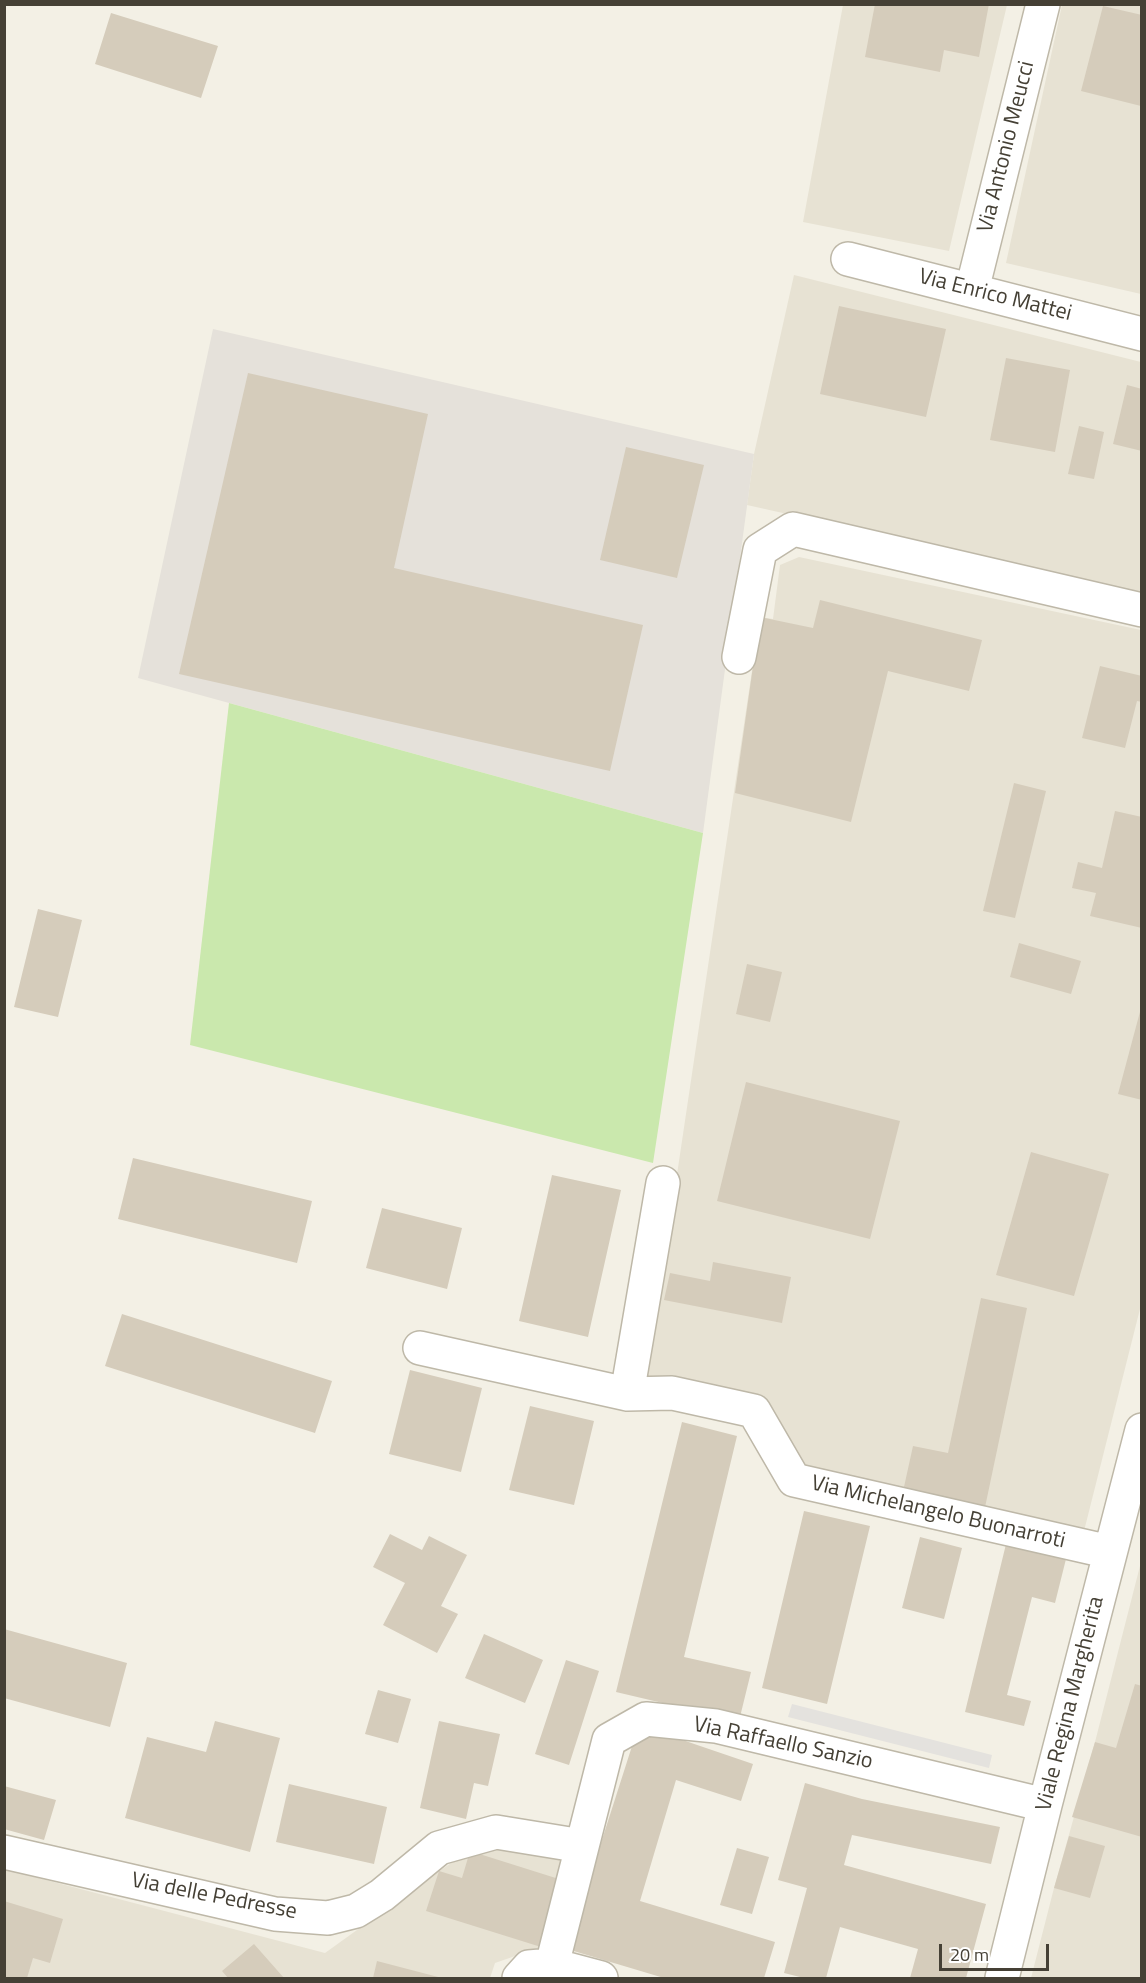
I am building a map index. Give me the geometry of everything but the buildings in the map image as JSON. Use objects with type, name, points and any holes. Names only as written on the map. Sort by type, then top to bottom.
[{"type":"street","name":"Via Antonio Meucci","points":[[972,290],[1043,4]]},
{"type":"street","name":"Via Enrico Mattei","points":[[848,259],[1142,334]]},
{"type":"street","points":[[739,657],[760,550],[793,529],[1142,610]]},
{"type":"street","points":[[627,1394],[663,1183]]},
{"type":"street","name":"Via Michelangelo Buonarroti","points":[[420,1348],[627,1394],[672,1394],[754,1411],[794,1480],[1110,1552]]},
{"type":"street","name":"Viale Regina Margherita","points":[[1002,1978],[1142,1430]]},
{"type":"street","name":"Via Raffaello Sanzio","points":[[552,1965],[609,1740],[646,1719],[717,1726],[1045,1805]]},
{"type":"street","name":"Via delle Pedresse","points":[[4,1852],[275,1914],[328,1918],[356,1911],[382,1895],[439,1848],[496,1832],[582,1846]]},
{"type":"street","points":[[519,1978],[529,1967],[552,1965],[601,1978]]},
{"type":"shaded area","points":[[843,5],[1007,5],[949,251],[803,222]]},
{"type":"shaded area","points":[[1062,5],[1141,5],[1141,294],[1006,263]]},
{"type":"shaded area","points":[[794,275],[1141,362],[1141,593],[747,505],[754,454]]},
{"type":"shaded area","points":[[213,329],[754,454],[703,833],[138,678]]},
{"type":"shaded area","points":[[799,557],[1141,630],[1141,1305],[1083,1535],[807,1474],[763,1399],[647,1376],[760,617],[773,619],[780,565]]},
{"type":"shaded area","points":[[1141,1562],[1141,1978],[1031,1978],[1095,1742]]},
{"type":"shaded area","points":[[792,1704],[992,1755],[989,1768],[788,1717]]},
{"type":"shaded area","points":[[495,1845],[564,1861],[541,1947],[495,1963],[490,1978],[5,1978],[4,1869],[325,1953],[470,1851]]},
{"type":"green space","points":[[229,703],[703,833],[653,1163],[190,1045]]}]
